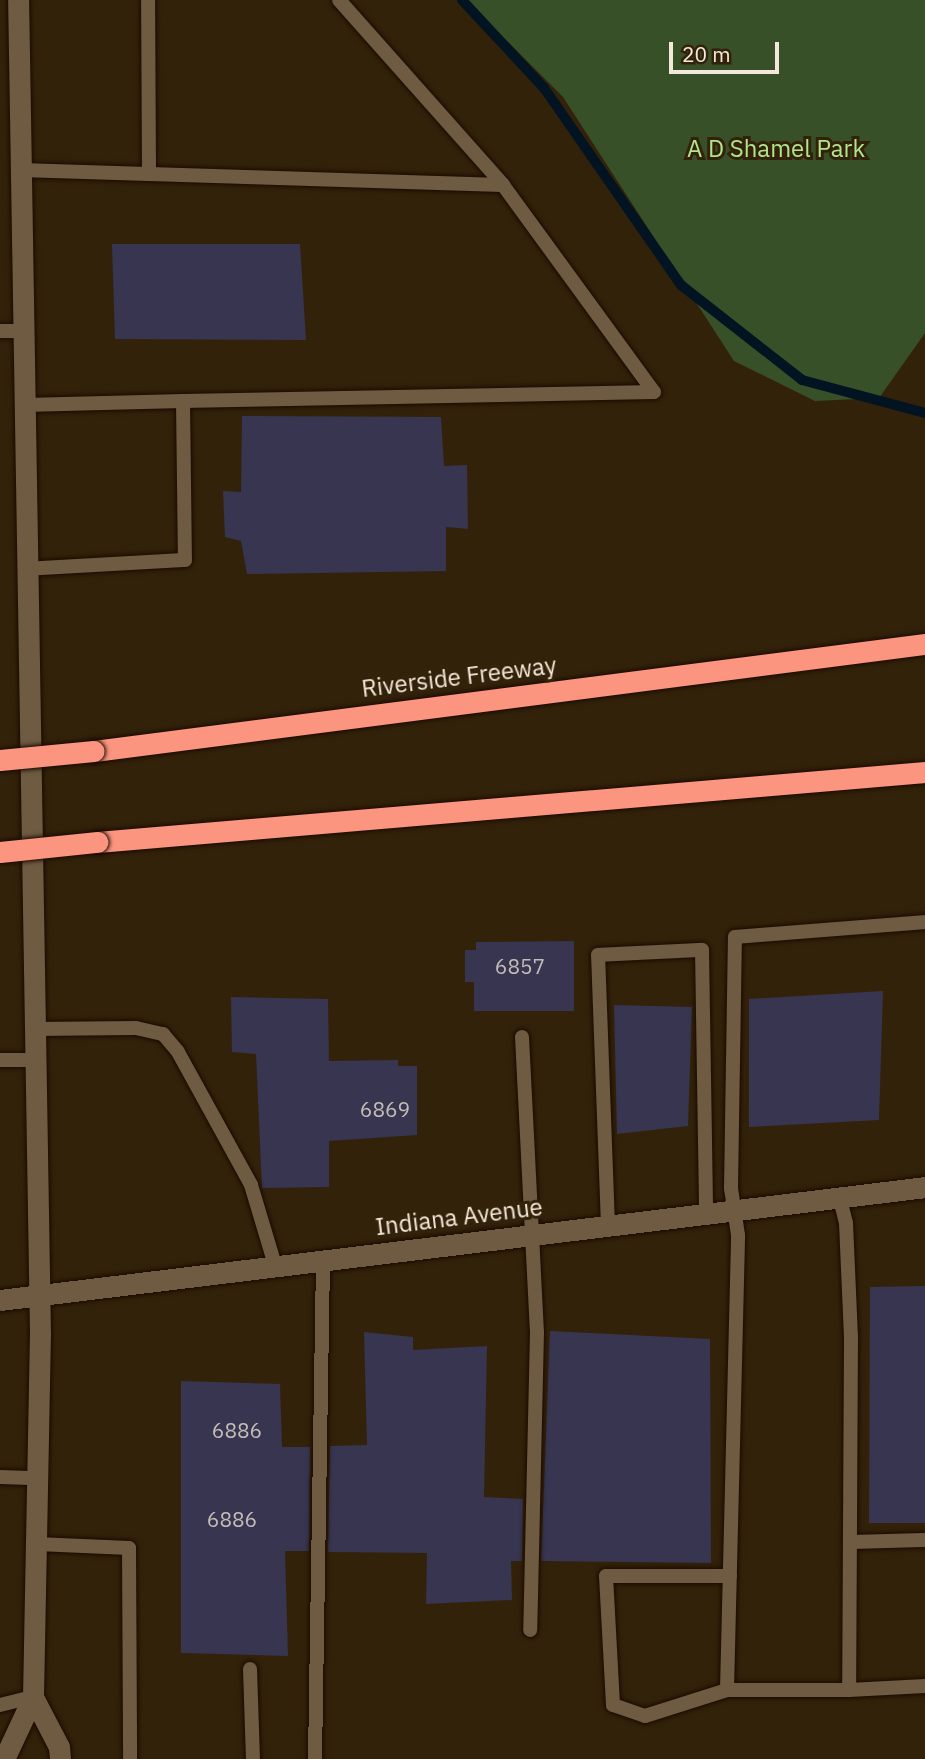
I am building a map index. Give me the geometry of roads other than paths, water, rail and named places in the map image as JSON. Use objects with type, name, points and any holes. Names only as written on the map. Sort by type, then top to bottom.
[{"type":"highway","name":"Riverside Freeway","points":[[0,760],[94,751],[925,644]]},
{"type":"highway","points":[[0,852],[925,772]]},
{"type":"highway","points":[[884,777],[925,780]]},
{"type":"main road","points":[[4,1759],[33,1697],[40,1334],[18,0]]},
{"type":"main road","name":"Indiana Avenue","points":[[0,1300],[925,1188]]},
{"type":"main road","points":[[33,1697],[59,1747],[60,1759]]},
{"type":"lane","points":[[148,0],[149,174]]},
{"type":"lane","points":[[24,405],[654,392],[503,185],[339,0]]},
{"type":"lane","points":[[20,170],[503,185]]},
{"type":"lane","points":[[0,331],[23,331]]},
{"type":"lane","points":[[26,569],[185,560],[183,401]]},
{"type":"lane","points":[[727,1690],[738,1235],[731,1188],[735,937],[925,922]]},
{"type":"lane","points":[[608,1226],[598,955],[702,950],[706,1215]]},
{"type":"lane","points":[[33,1029],[136,1028],[163,1034],[178,1052],[251,1185],[275,1265]]},
{"type":"lane","points":[[522,1037],[537,1332],[530,1630]]},
{"type":"lane","points":[[0,1060],[34,1060]]},
{"type":"lane","points":[[840,1199],[846,1223],[851,1337],[849,1690]]},
{"type":"lane","points":[[315,1759],[323,1259]]},
{"type":"lane","points":[[0,1477],[37,1478]]},
{"type":"lane","points":[[850,1542],[925,1540]]},
{"type":"lane","points":[[37,1544],[129,1548],[130,1759]]},
{"type":"lane","points":[[730,1576],[606,1576],[613,1705],[645,1716],[727,1690],[849,1690],[925,1686]]},
{"type":"lane","points":[[250,1669],[253,1759]]},
{"type":"lane","points":[[0,1705],[33,1697]]},
{"type":"waterway","points":[[462,0],[544,88],[681,285],[802,380],[925,413]]},
{"type":"park label","name":"A D Shamel Park","points":[[776,149]]}]
